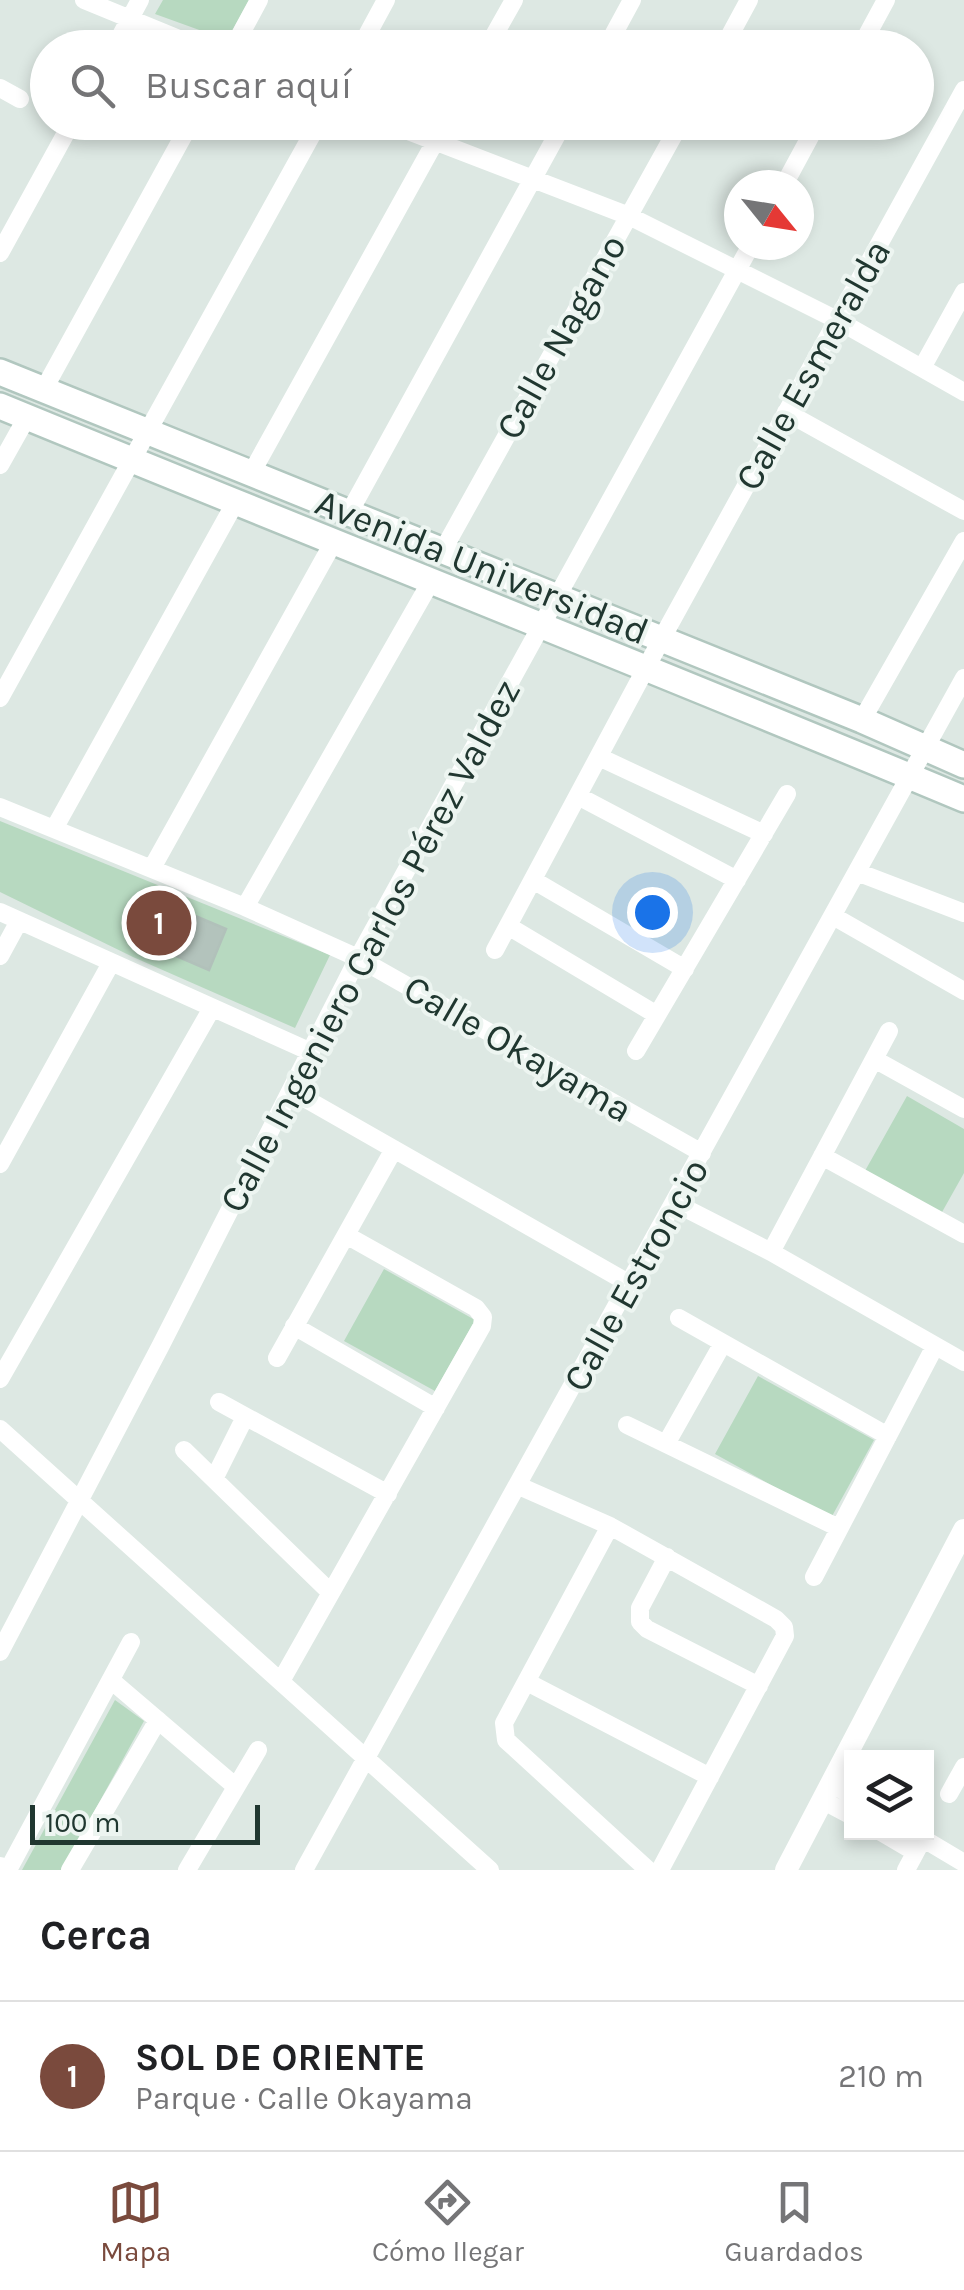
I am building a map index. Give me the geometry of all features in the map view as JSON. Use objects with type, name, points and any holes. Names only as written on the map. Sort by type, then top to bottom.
[{"type":"main road","name":"Avenida Universidad","points":[[0,372],[964,764]]},
{"type":"main road","name":"Avenida Universidad","points":[[0,406],[964,799]]},
{"type":"street","points":[[84,0],[155,30]]},
{"type":"street","points":[[124,30],[140,0]]},
{"type":"street","points":[[242,30],[259,0]]},
{"type":"street","points":[[370,30],[386,0]]},
{"type":"street","points":[[497,30],[514,0]]},
{"type":"street","points":[[616,30],[632,0]]},
{"type":"street","points":[[733,30],[750,0]]},
{"type":"street","points":[[870,30],[886,0]]},
{"type":"street","points":[[0,88],[20,99]]},
{"type":"street","name":"Calle Esmeralda","points":[[495,950],[964,90]]},
{"type":"street","points":[[0,253],[62,140]]},
{"type":"street","points":[[44,390],[181,140]]},
{"type":"street","points":[[0,698],[308,140]]},
{"type":"street","points":[[427,140],[629,216],[837,320],[964,392]]},
{"type":"street","points":[[252,472],[436,140]]},
{"type":"street","points":[[350,513],[554,140]]},
{"type":"street","name":"Calle Nagano","points":[[442,552],[671,140]]},
{"type":"street","points":[[792,170],[808,140]]},
{"type":"street","name":"Calle Ingeniero Carlos Pérez Valdez","points":[[0,1652],[358,958],[742,260]]},
{"type":"street","points":[[922,368],[964,292]]},
{"type":"street","points":[[786,412],[964,511]]},
{"type":"street","points":[[0,465],[27,417]]},
{"type":"street","points":[[54,830],[235,503]]},
{"type":"street","points":[[862,720],[964,541]]},
{"type":"street","points":[[152,868],[333,543]]},
{"type":"street","points":[[245,907],[430,583]]},
{"type":"street","name":"Calle Estroncio","points":[[304,1870],[964,678]]},
{"type":"street","points":[[599,757],[764,834]]},
{"type":"street","points":[[636,1051],[788,794]]},
{"type":"street","points":[[578,796],[737,880]]},
{"type":"street","name":"Calle Okayama","points":[[0,808],[152,868],[358,958],[702,1153]]},
{"type":"street","points":[[858,872],[964,913]]},
{"type":"street","points":[[533,880],[685,968]]},
{"type":"street","points":[[0,912],[311,1052]]},
{"type":"street","points":[[833,916],[964,990]]},
{"type":"street","points":[[0,956],[19,921]]},
{"type":"street","points":[[508,926],[657,1016]]},
{"type":"street","points":[[0,1164],[111,963]]},
{"type":"street","points":[[0,1379],[212,1008]]},
{"type":"street","points":[[771,1252],[889,1031]]},
{"type":"street","points":[[874,1059],[964,1109]]},
{"type":"street","points":[[292,1091],[630,1284]]},
{"type":"street","points":[[276,1358],[394,1149]]},
{"type":"street","points":[[822,1156],[964,1234]]},
{"type":"street","points":[[675,1203],[771,1252],[964,1362]]},
{"type":"street","points":[[281,1681],[482,1326],[483,1317],[476,1308],[346,1235]]},
{"type":"street","points":[[678,1318],[888,1436]]},
{"type":"street","points":[[294,1326],[436,1408]]},
{"type":"street","points":[[666,1444],[724,1343]]},
{"type":"street","points":[[814,1578],[935,1346]]},
{"type":"street","points":[[219,1402],[388,1494]]},
{"type":"street","points":[[214,1479],[246,1417]]},
{"type":"street","points":[[627,1424],[840,1528]]},
{"type":"street","points":[[0,1429],[490,1870]]},
{"type":"street","points":[[184,1450],[332,1593]]},
{"type":"street","points":[[519,1486],[610,1526],[776,1618],[784,1627],[785,1636],[660,1870]]},
{"type":"street","points":[[610,1526],[504,1722],[506,1740],[648,1870]]},
{"type":"street","points":[[786,1870],[964,1530]]},
{"type":"street","points":[[667,1557],[640,1608],[640,1622],[647,1630],[759,1686]]},
{"type":"street","points":[[3,1869],[132,1642]]},
{"type":"street","points":[[112,1681],[235,1786]]},
{"type":"street","points":[[527,1682],[710,1778]]},
{"type":"street","points":[[70,1870],[158,1720]]},
{"type":"street","points":[[186,1870],[258,1750]]},
{"type":"street","points":[[949,1794],[964,1767]]},
{"type":"street","points":[[827,1791],[844,1794]]},
{"type":"street","points":[[827,1791],[844,1808]]},
{"type":"street","points":[[906,1870],[917,1841],[964,1862]]},
{"type":"green space","points":[[163,0],[249,0],[232,30],[199,30],[155,14]]},
{"type":"green space","points":[[0,821],[330,955],[295,1028],[133,957],[0,892]]},
{"type":"green space","points":[[907,1096],[964,1129],[964,1173],[937,1221],[861,1178]]},
{"type":"green space","points":[[384,1269],[475,1320],[435,1391],[344,1341]]},
{"type":"green space","points":[[758,1376],[874,1440],[831,1518],[715,1454]]},
{"type":"green space","points":[[115,1700],[144,1721],[62,1870],[22,1870]]},
{"type":"building","points":[[167,904],[226,929],[209,970],[151,945]]},
{"type":"place","name":"SOL DE ORIENTE","points":[[159,923]]}]
